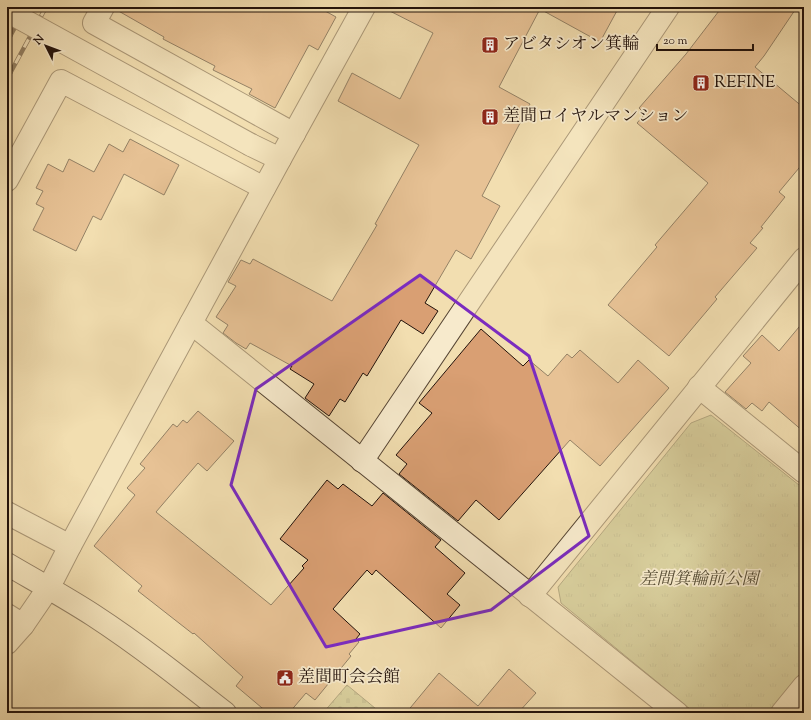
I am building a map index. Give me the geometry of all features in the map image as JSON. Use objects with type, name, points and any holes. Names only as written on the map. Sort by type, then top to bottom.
[{"type":"street","points":[[103,7],[94,23],[294,134]]},
{"type":"street","points":[[7,643],[15,620],[49,587],[264,188],[364,7]]},
{"type":"street","points":[[362,461],[668,7]]},
{"type":"street","points":[[7,11],[251,145],[280,159]]},
{"type":"street","points":[[7,180],[61,81],[264,188]]},
{"type":"street","points":[[530,596],[804,259]]},
{"type":"street","points":[[191,324],[678,713]]},
{"type":"street","points":[[699,387],[804,472]]},
{"type":"street","points":[[7,513],[70,546]]},
{"type":"street","points":[[7,564],[49,587],[147,652],[225,713]]},
{"type":"street","points":[[782,713],[804,686]]},
{"type":"highlighted area","points":[[420,275],[529,356],[589,536],[491,610],[326,647],[231,485],[256,389]]},
{"type":"green space","name":"差間箕輪前公園","points":[[711,415],[804,489],[804,669],[768,713],[695,713],[561,603],[558,587],[691,423]]},
{"type":"green space","points":[[347,685],[381,713],[323,713]]},
{"type":"building","points":[[115,7],[318,7],[336,17],[318,50],[309,45],[275,108],[249,94],[252,89],[213,70],[215,66],[163,39],[164,37],[115,9]]},
{"type":"building","points":[[382,7],[619,7],[600,42],[540,9],[499,87],[530,104],[482,196],[500,206],[471,259],[456,250],[425,303],[438,311],[423,334],[401,320],[367,376],[363,373],[345,402],[340,399],[329,416],[305,398],[314,384],[290,369],[292,366],[250,343],[246,349],[236,343],[223,333],[228,325],[216,317],[236,286],[228,282],[241,260],[250,264],[253,259],[332,301],[377,225],[375,224],[419,145],[338,101],[352,73],[400,99],[433,33]]},
{"type":"building","points":[[722,7],[797,7],[755,67],[804,108],[804,162],[779,192],[785,197],[761,227],[763,228],[750,243],[757,248],[715,297],[717,299],[669,356],[608,305],[657,247],[655,245],[708,183],[637,123],[645,114],[639,108],[686,54]]},
{"type":"building","points":[[130,139],[179,165],[164,195],[124,174],[101,220],[93,216],[76,251],[33,230],[44,208],[36,204],[43,191],[36,188],[48,164],[63,172],[69,159],[94,172],[109,144],[123,152]]},
{"type":"building","points":[[804,321],[804,432],[769,402],[762,411],[752,403],[746,409],[725,392],[751,363],[743,356],[762,335],[779,351]]},
{"type":"building","points":[[481,329],[523,366],[529,360],[548,376],[567,354],[572,358],[580,350],[618,383],[638,360],[669,388],[600,466],[570,440],[499,520],[476,500],[458,521],[399,474],[407,464],[396,455],[432,413],[419,403]]},
{"type":"building","points":[[198,411],[234,441],[207,471],[198,463],[156,512],[271,605],[304,568],[302,566],[308,560],[280,539],[327,480],[338,489],[343,484],[372,506],[383,493],[441,540],[435,547],[465,573],[447,594],[460,605],[441,628],[376,570],[372,575],[367,570],[333,609],[360,634],[356,639],[359,642],[349,654],[351,656],[315,700],[306,693],[289,713],[268,713],[236,686],[243,677],[194,633],[193,634],[138,591],[142,586],[94,546],[135,495],[127,488],[145,468],[140,464],[173,424],[177,427],[183,420],[187,423]]},
{"type":"building","points":[[509,669],[536,693],[518,713],[406,713],[439,673],[478,706]]},
{"type":"railway","points":[[7,42],[26,7]]},
{"type":"railway","points":[[7,79],[46,7]]},
{"type":"place","name":"アビタシオン箕輪","points":[[490,45]]},
{"type":"place","name":"REFINE","points":[[701,83]]},
{"type":"place","name":"差間ロイヤルマンション","points":[[490,117]]},
{"type":"place","name":"差間町会会館","points":[[285,678]]}]
